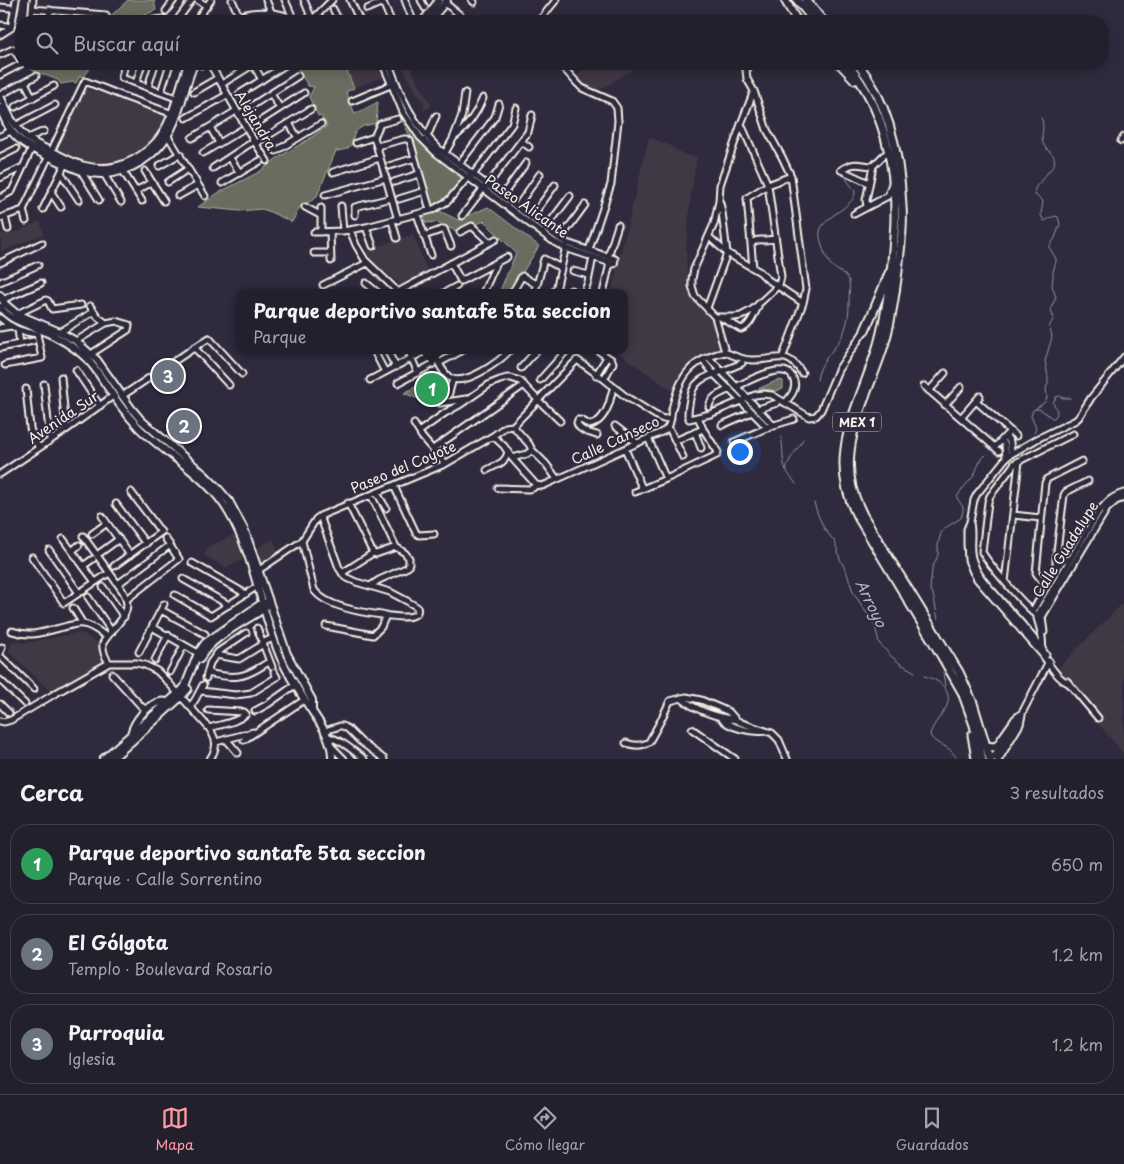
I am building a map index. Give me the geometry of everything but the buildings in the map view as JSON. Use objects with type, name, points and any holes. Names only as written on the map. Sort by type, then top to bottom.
[{"type":"highway","points":[[786,0],[794,15]]},
{"type":"highway","points":[[797,0],[809,15]]},
{"type":"highway","points":[[806,0],[818,15]]},
{"type":"highway","points":[[845,70],[870,98]]},
{"type":"highway","name":"MEX 1","points":[[852,70],[870,98],[882,127],[888,153],[895,218],[887,307],[876,352],[845,441],[844,482],[856,514],[962,692],[974,725],[982,759]]},
{"type":"highway","name":"MEX 1","points":[[862,70],[876,92],[889,122],[894,144],[902,208],[899,260],[893,310],[885,343],[852,437],[849,456],[851,486],[863,515],[959,672],[973,703],[991,759]]},
{"type":"highway","points":[[865,330],[891,266]]},
{"type":"highway","points":[[865,330],[872,326],[878,328],[876,352]]},
{"type":"highway","points":[[967,705],[976,759]]},
{"type":"highway","points":[[986,746],[997,746],[1013,722],[1021,715]]},
{"type":"highway","points":[[998,759],[1019,724],[1021,715]]},
{"type":"main road","points":[[437,15],[444,1]]},
{"type":"main road","points":[[429,15],[444,1]]},
{"type":"main road","points":[[251,15],[254,13],[276,15]]},
{"type":"main road","points":[[13,128],[49,154],[81,171],[104,174],[117,172],[148,150],[162,134],[174,114],[176,98],[186,70]]},
{"type":"main road","points":[[0,108],[20,139],[32,148],[84,166],[121,168],[134,166],[158,149],[168,136],[174,114],[190,73],[193,70]]},
{"type":"main road","points":[[0,95],[5,115]]},
{"type":"main road","points":[[1,301],[8,308],[41,330],[60,332],[91,354],[142,425]]},
{"type":"main road","points":[[1,301],[12,318],[70,344],[86,358],[93,365],[126,413],[142,425],[214,492],[245,531],[259,570],[273,639],[295,685],[327,734],[331,746],[332,759]]},
{"type":"main road","points":[[236,520],[265,605],[287,654],[312,700],[312,713]]},
{"type":"main road","points":[[112,759],[179,695],[185,686],[198,653],[205,643],[265,605]]},
{"type":"main road","points":[[102,759],[168,702],[187,690],[202,654],[209,646],[265,605]]},
{"type":"main road","points":[[131,734],[133,725],[144,710],[159,702],[168,702]]},
{"type":"street","points":[[0,35],[11,28],[16,0]]},
{"type":"street","points":[[31,15],[33,0]]},
{"type":"street","points":[[166,11],[174,0]]},
{"type":"street","points":[[181,15],[192,0]]},
{"type":"street","points":[[197,0],[207,6]]},
{"type":"street","points":[[200,15],[212,0]]},
{"type":"street","points":[[232,0],[240,15]]},
{"type":"street","points":[[266,0],[272,14]]},
{"type":"street","points":[[285,0],[293,15]]},
{"type":"street","points":[[304,0],[310,15]]},
{"type":"street","points":[[322,0],[325,7]]},
{"type":"street","points":[[317,15],[332,0]]},
{"type":"street","points":[[350,0],[357,15]]},
{"type":"street","points":[[405,0],[411,15]]},
{"type":"street","points":[[422,0],[425,8]]},
{"type":"street","points":[[543,15],[556,0]]},
{"type":"street","points":[[368,9],[382,1],[387,15]]},
{"type":"street","points":[[444,1],[460,14]]},
{"type":"street","points":[[0,7],[10,8]]},
{"type":"street","points":[[32,8],[106,15]]},
{"type":"street","points":[[333,9],[336,15]]},
{"type":"street","points":[[49,15],[50,10]]},
{"type":"street","points":[[66,15],[67,11]]},
{"type":"street","points":[[0,25],[8,26]]},
{"type":"street","points":[[0,55],[13,49],[15,52]]},
{"type":"street","points":[[0,75],[15,66]]},
{"type":"street","points":[[124,70],[122,78],[176,98]]},
{"type":"street","points":[[136,83],[140,70]]},
{"type":"street","points":[[148,87],[153,70]]},
{"type":"street","points":[[161,92],[168,70]]},
{"type":"street","name":"Alejandra","points":[[213,70],[267,161]]},
{"type":"street","points":[[222,84],[244,70]]},
{"type":"street","points":[[256,70],[262,80]]},
{"type":"street","points":[[238,94],[278,70]]},
{"type":"street","name":"Paseo Alicante","points":[[386,70],[416,133],[431,149],[470,175],[547,238],[593,257],[613,262]]},
{"type":"street","name":"Paseo Alicante","points":[[390,70],[393,84]]},
{"type":"street","points":[[565,70],[582,88],[608,99],[617,108],[618,121],[611,184],[589,250]]},
{"type":"street","points":[[747,70],[747,79],[754,91],[766,130],[791,176],[806,289],[783,356]]},
{"type":"street","points":[[0,95],[36,76]]},
{"type":"street","points":[[192,138],[271,94],[298,76]]},
{"type":"street","points":[[194,92],[218,78]]},
{"type":"street","points":[[26,221],[23,210],[85,81],[174,114]]},
{"type":"street","points":[[25,82],[33,98]]},
{"type":"street","points":[[352,101],[393,84]]},
{"type":"street","points":[[15,107],[54,86]]},
{"type":"street","points":[[754,91],[720,185],[717,215],[694,269],[692,286],[695,296],[717,317],[739,329],[745,328],[759,305]]},
{"type":"street","points":[[254,125],[304,93]]},
{"type":"street","points":[[445,153],[453,139],[462,115],[465,93]]},
{"type":"street","points":[[186,118],[227,94]]},
{"type":"street","points":[[271,94],[280,108]]},
{"type":"street","points":[[453,139],[477,110],[483,98]]},
{"type":"street","points":[[459,164],[496,115],[499,104]]},
{"type":"street","points":[[0,136],[55,106]]},
{"type":"street","points":[[314,232],[343,231],[366,227],[417,214],[442,205],[454,195],[512,124],[516,108]]},
{"type":"street","points":[[212,168],[311,109]]},
{"type":"street","name":"Paseo Alicante","points":[[405,111],[427,137],[470,175]]},
{"type":"street","points":[[462,216],[529,130],[532,115]]},
{"type":"street","points":[[427,137],[436,116]]},
{"type":"street","points":[[397,238],[391,198],[374,137],[379,124],[398,119]]},
{"type":"street","points":[[289,123],[298,138]]},
{"type":"street","points":[[276,151],[321,124]]},
{"type":"street","points":[[717,317],[741,316],[752,310],[778,285],[781,277],[768,185],[741,124]]},
{"type":"street","points":[[210,127],[219,143]]},
{"type":"street","points":[[203,154],[241,130]]},
{"type":"street","points":[[28,138],[44,131]]},
{"type":"street","points":[[168,136],[205,196]]},
{"type":"street","points":[[356,143],[374,137]]},
{"type":"street","points":[[377,146],[407,139],[410,141],[430,210]]},
{"type":"street","points":[[521,141],[529,147]]},
{"type":"street","points":[[0,198],[11,192],[32,148]]},
{"type":"street","points":[[0,156],[16,149]]},
{"type":"street","points":[[867,207],[866,200],[873,166],[888,153]]},
{"type":"street","points":[[159,166],[180,154]]},
{"type":"street","points":[[230,158],[240,173]]},
{"type":"street","points":[[333,172],[380,158]]},
{"type":"street","points":[[389,166],[415,158]]},
{"type":"street","points":[[222,183],[260,161]]},
{"type":"street","points":[[502,196],[526,163]]},
{"type":"street","points":[[43,209],[65,164]]},
{"type":"street","points":[[869,183],[841,170],[848,165],[856,164],[873,166]]},
{"type":"street","points":[[0,178],[23,166]]},
{"type":"street","points":[[121,168],[142,201]]},
{"type":"street","points":[[168,182],[188,169]]},
{"type":"street","points":[[81,171],[100,200]]},
{"type":"street","points":[[145,171],[164,201]]},
{"type":"street","points":[[61,173],[79,200]]},
{"type":"street","points":[[104,174],[121,202]]},
{"type":"street","points":[[394,182],[419,174]]},
{"type":"street","points":[[517,207],[540,174]]},
{"type":"street","points":[[754,268],[746,198],[768,185],[791,176]]},
{"type":"street","points":[[325,196],[386,178]]},
{"type":"street","points":[[854,214],[888,196],[892,181]]},
{"type":"street","points":[[136,191],[152,182]]},
{"type":"street","points":[[187,201],[180,195],[198,185]]},
{"type":"street","points":[[531,218],[555,185]]},
{"type":"street","name":"Paseo Alicante","points":[[485,187],[502,196],[566,245],[589,250],[608,257],[613,262]]},
{"type":"street","points":[[399,199],[424,191]]},
{"type":"street","points":[[51,192],[61,207]]},
{"type":"street","points":[[545,229],[570,196]]},
{"type":"street","points":[[354,214],[355,207],[391,198]]},
{"type":"street","points":[[708,308],[727,253],[719,201]]},
{"type":"street","points":[[560,239],[585,205]]},
{"type":"street","points":[[341,206],[343,231]]},
{"type":"street","points":[[305,207],[321,212],[321,232]]},
{"type":"street","points":[[8,229],[3,217],[23,210]]},
{"type":"street","points":[[417,214],[431,255]]},
{"type":"street","points":[[608,257],[618,225]]},
{"type":"street","points":[[460,232],[472,226],[489,242]]},
{"type":"street","points":[[366,227],[374,246]]},
{"type":"street","points":[[424,236],[444,229],[451,246]]},
{"type":"street","points":[[350,230],[356,245],[367,263],[393,289]]},
{"type":"street","points":[[330,232],[331,261]]},
{"type":"street","points":[[709,237],[727,253],[754,268],[803,302]]},
{"type":"street","points":[[751,244],[754,240],[758,239],[766,241],[775,238]]},
{"type":"street","points":[[402,289],[496,239]]},
{"type":"street","points":[[0,263],[42,243]]},
{"type":"street","points":[[556,289],[566,245]]},
{"type":"street","points":[[314,253],[330,253]]},
{"type":"street","points":[[451,263],[460,281],[507,257]]},
{"type":"street","points":[[585,289],[593,257]]},
{"type":"street","points":[[535,289],[544,259],[561,268]]},
{"type":"street","points":[[485,289],[497,262]]},
{"type":"street","points":[[604,289],[613,262]]},
{"type":"street","points":[[323,285],[367,263]]},
{"type":"street","points":[[0,282],[38,265]]},
{"type":"street","points":[[573,271],[589,275]]},
{"type":"street","points":[[514,289],[522,276],[537,285]]},
{"type":"street","points":[[1,301],[41,283]]},
{"type":"street","points":[[366,283],[373,289]]},
{"type":"street","points":[[451,289],[457,286]]},
{"type":"street","points":[[17,314],[46,300],[52,310],[81,305]]},
{"type":"street","points":[[90,306],[93,312],[106,323]]},
{"type":"street","points":[[60,332],[93,312]]},
{"type":"street","points":[[717,317],[725,352],[747,360],[764,360],[783,356],[797,364],[802,373]]},
{"type":"street","points":[[0,318],[18,330],[41,330],[42,358],[5,365]]},
{"type":"street","points":[[76,342],[106,323],[116,321],[128,324],[128,330],[91,354]]},
{"type":"street","points":[[0,328],[11,326]]},
{"type":"street","points":[[18,330],[20,344]]},
{"type":"street","points":[[742,363],[705,377],[694,386],[689,401],[689,417],[698,417],[718,411],[759,394],[772,396],[809,417],[819,413],[838,370],[865,330]]},
{"type":"street","points":[[122,396],[209,338],[242,374]]},
{"type":"street","points":[[0,348],[33,342]]},
{"type":"street","points":[[194,348],[229,385]]},
{"type":"street","name":"Calle Canseco","points":[[498,488],[529,489],[536,485],[542,486],[664,431],[670,425],[677,390],[688,371],[704,358],[725,352]]},
{"type":"street","points":[[389,354],[396,367]]},
{"type":"street","points":[[410,354],[418,373]]},
{"type":"street","points":[[370,380],[420,354]]},
{"type":"street","points":[[434,354],[436,363],[446,374],[453,379],[460,380],[466,379],[492,365],[505,354]]},
{"type":"street","points":[[398,383],[455,354]]},
{"type":"street","points":[[520,368],[533,354]]},
{"type":"street","points":[[540,380],[563,354]]},
{"type":"street","points":[[603,354],[612,360],[613,363],[604,379]]},
{"type":"street","points":[[376,355],[385,372]]},
{"type":"street","points":[[607,357],[596,375],[659,418],[670,418]]},
{"type":"street","points":[[1098,718],[1068,683],[1064,682],[1045,656],[981,584],[973,572],[967,553],[967,529],[977,494],[1009,456],[1037,439],[1076,420],[1124,357]]},
{"type":"street","name":"Paseo del Coyote","points":[[259,570],[302,541],[320,516],[446,464],[505,427],[513,426],[577,360],[596,375]]},
{"type":"street","points":[[753,411],[748,399],[708,361],[714,374],[742,401],[753,411],[771,427]]},
{"type":"street","points":[[76,370],[100,406]]},
{"type":"street","points":[[736,386],[772,372],[783,370],[791,374],[795,386],[785,403]]},
{"type":"street","points":[[930,391],[945,373]]},
{"type":"street","points":[[61,377],[66,430]]},
{"type":"street","points":[[420,431],[444,413],[490,384],[507,378],[515,379],[524,385],[560,421]]},
{"type":"street","points":[[453,379],[448,396],[442,398],[440,403],[469,398]]},
{"type":"street","points":[[44,384],[50,440]]},
{"type":"street","points":[[433,449],[524,385]]},
{"type":"street","points":[[924,386],[997,449],[1006,436]]},
{"type":"street","points":[[597,435],[579,427],[578,420],[583,420],[589,425],[597,423],[609,404],[614,387]]},
{"type":"street","points":[[946,404],[961,387]]},
{"type":"street","points":[[709,407],[713,398],[730,389]]},
{"type":"street","points":[[26,390],[30,428],[39,448]]},
{"type":"street","name":"Avenida Sur","points":[[0,474],[113,396]]},
{"type":"street","points":[[961,418],[980,396]]},
{"type":"street","points":[[976,401],[1006,436],[1005,445],[1009,456]]},
{"type":"street","points":[[722,425],[777,403]]},
{"type":"street","points":[[635,492],[716,456],[718,452],[703,429],[698,417]]},
{"type":"street","points":[[734,442],[794,418]]},
{"type":"street","points":[[414,424],[446,464]]},
{"type":"street","points":[[513,426],[557,479]]},
{"type":"street","points":[[615,426],[637,443]]},
{"type":"street","points":[[675,441],[703,429]]},
{"type":"street","points":[[670,430],[683,458]]},
{"type":"street","points":[[695,432],[702,448]]},
{"type":"street","points":[[1039,618],[1005,582],[982,552],[988,500],[1013,466],[1019,461],[1073,434]]},
{"type":"street","points":[[493,436],[536,485]]},
{"type":"street","points":[[1006,436],[1016,436]]},
{"type":"street","points":[[649,440],[666,479]]},
{"type":"street","points":[[512,458],[527,454],[532,450]]},
{"type":"street","points":[[626,451],[642,488]]},
{"type":"street","points":[[487,470],[503,462],[508,452]]},
{"type":"street","points":[[1005,582],[1019,461]]},
{"type":"street","points":[[1047,587],[1036,573],[1046,481],[1082,461]]},
{"type":"street","points":[[1056,570],[1064,495],[1066,492],[1088,481]]},
{"type":"street","points":[[394,486],[416,533],[434,534]]},
{"type":"street","points":[[114,566],[161,532],[131,492]]},
{"type":"street","points":[[374,494],[386,508]]},
{"type":"street","points":[[370,586],[408,567],[409,563],[409,558],[405,553],[396,547],[374,494]]},
{"type":"street","name":"Calle Guadalupe","points":[[1045,656],[1046,642],[1039,618],[1071,558],[1110,499],[1124,496]]},
{"type":"street","points":[[348,503],[373,553]]},
{"type":"street","points":[[116,504],[146,544]]},
{"type":"street","name":"Calle Guadalupe","points":[[1039,618],[1084,545],[1101,513]]},
{"type":"street","points":[[1013,515],[1041,518]]},
{"type":"street","points":[[102,516],[130,555]]},
{"type":"street","points":[[302,541],[316,593],[338,607],[386,616],[410,617],[416,614],[418,609],[415,605],[394,594],[348,580],[342,573],[320,516]]},
{"type":"street","points":[[92,534],[107,523]]},
{"type":"street","points":[[83,536],[95,557],[118,584],[127,599],[127,609],[124,617],[103,643],[109,663]]},
{"type":"street","points":[[127,599],[178,562],[178,557],[165,538]]},
{"type":"street","points":[[63,539],[95,582]]},
{"type":"street","points":[[83,566],[119,539]]},
{"type":"street","points":[[72,551],[79,545]]},
{"type":"street","points":[[118,584],[170,545]]},
{"type":"street","points":[[342,573],[373,553],[376,554],[396,547]]},
{"type":"street","points":[[49,550],[79,593]]},
{"type":"street","points":[[32,558],[64,603],[109,573]]},
{"type":"street","points":[[1032,612],[1062,561],[1071,558]]},
{"type":"street","points":[[192,563],[246,594]]},
{"type":"street","points":[[183,579],[228,606]]},
{"type":"street","points":[[175,595],[210,616],[258,586]]},
{"type":"street","points":[[102,587],[124,617]]},
{"type":"street","points":[[88,597],[112,632]]},
{"type":"street","points":[[139,652],[163,607],[205,634]]},
{"type":"street","points":[[72,608],[83,624]]},
{"type":"street","points":[[326,626],[373,635],[381,627],[386,616]]},
{"type":"street","points":[[12,631],[31,635],[74,624],[83,624],[91,626],[107,637]]},
{"type":"street","points":[[152,626],[198,653]]},
{"type":"street","points":[[257,628],[262,645],[275,674],[286,692]]},
{"type":"street","points":[[246,633],[215,655],[206,676],[240,676],[254,671],[275,674]]},
{"type":"street","points":[[155,660],[168,635]]},
{"type":"street","points":[[238,638],[242,643]]},
{"type":"street","points":[[215,655],[239,659],[273,639]]},
{"type":"street","points":[[170,672],[184,645]]},
{"type":"street","points":[[1,652],[34,689]]},
{"type":"street","points":[[991,759],[1014,728],[1021,715],[1045,656]]},
{"type":"street","points":[[0,722],[11,720],[109,663],[137,663],[145,665],[162,676],[209,728],[216,742],[210,759]]},
{"type":"street","points":[[112,674],[144,710]]},
{"type":"street","points":[[201,691],[236,695],[251,693],[275,674]]},
{"type":"street","points":[[0,680],[25,704]]},
{"type":"street","points":[[190,707],[203,685]]},
{"type":"street","points":[[255,711],[295,685]]},
{"type":"street","points":[[681,698],[694,707],[775,735],[787,759]]},
{"type":"street","points":[[626,743],[632,746],[646,744],[660,722],[670,701],[681,698],[694,698],[708,703],[729,712],[736,720]]},
{"type":"street","points":[[244,740],[300,702]]},
{"type":"street","points":[[0,704],[9,713]]},
{"type":"street","points":[[208,710],[244,712],[246,714],[235,720],[209,728]]},
{"type":"street","points":[[233,712],[235,720]]},
{"type":"street","points":[[720,717],[725,722],[751,732],[768,731]]},
{"type":"street","points":[[327,734],[343,726],[384,759]]},
{"type":"street","points":[[692,729],[735,759]]},
{"type":"street","points":[[216,742],[256,732]]},
{"type":"street","points":[[327,734],[364,759]]},
{"type":"street","points":[[226,739],[238,754]]},
{"type":"street","points":[[331,746],[344,759]]},
{"type":"shaded area","points":[[346,70],[383,70],[386,76],[354,88]]},
{"type":"shaded area","points":[[403,70],[411,70],[432,106],[425,110],[423,108],[424,103]]},
{"type":"shaded area","points":[[582,70],[632,70],[597,92],[581,84],[575,78]]},
{"type":"shaded area","points":[[83,87],[166,115],[160,129],[139,153],[114,162],[98,164],[78,162],[53,150]]},
{"type":"shaded area","points":[[649,137],[669,145],[685,155],[697,157],[691,193],[686,250],[687,271],[692,297],[714,319],[724,348],[695,359],[672,391],[621,354],[628,354],[628,289],[612,289]]},
{"type":"shaded area","points":[[40,221],[44,234],[1,252],[1,234],[20,231]]},
{"type":"shaded area","points":[[413,234],[428,273],[403,287],[374,263],[365,251]]},
{"type":"shaded area","points":[[236,534],[246,558],[226,568],[204,555],[209,546]]},
{"type":"shaded area","points":[[273,539],[279,554],[260,568],[254,550]]},
{"type":"shaded area","points":[[1124,602],[1124,754],[1054,672]]},
{"type":"shaded area","points":[[76,633],[84,634],[100,644],[103,661],[100,665],[51,692],[9,652],[12,641],[26,643]]},
{"type":"green space","points":[[128,0],[154,0],[156,10],[145,15],[112,15]]},
{"type":"green space","points":[[32,70],[89,70],[84,77],[80,76],[76,83],[61,84],[58,80]]},
{"type":"green space","points":[[299,70],[346,70],[354,88],[346,92],[355,114],[378,102],[376,123],[360,128],[356,131],[348,148],[336,151],[316,198],[300,207],[292,222],[262,209],[240,211],[198,207],[218,193],[259,172],[327,126],[321,116],[318,116],[309,97],[314,87],[308,86]]},
{"type":"green space","points":[[405,119],[420,141],[463,179],[446,199],[431,207],[411,138],[402,120]]},
{"type":"green space","points":[[488,207],[539,246],[512,289],[501,289],[516,253],[484,221],[458,232],[436,222],[426,223],[423,216],[440,211],[458,220]]},
{"type":"green space","points":[[442,373],[448,381],[454,384],[448,399],[426,402],[404,393]]},
{"type":"green space","points":[[778,380],[783,381],[783,389],[776,391],[758,390],[758,389]]},
{"type":"waterway","points":[[1035,409],[1044,403],[1047,398],[1048,377],[1045,361],[1052,337],[1049,328],[1054,316],[1052,315],[1051,308],[1056,297],[1052,286],[1056,259],[1049,247],[1055,238],[1060,224],[1058,217],[1055,216],[1044,221],[1041,215],[1043,201],[1035,195],[1035,188],[1054,165],[1055,160],[1053,155],[1044,146],[1041,118]]},
{"type":"waterway","name":"Arroyo","points":[[817,380],[821,367],[843,334],[848,317],[849,281],[846,276],[830,264],[820,239],[820,231],[827,220],[850,203],[853,198],[855,191],[846,177]]},
{"type":"waterway","points":[[487,188],[542,229]]},
{"type":"waterway","points":[[551,237],[560,242]]},
{"type":"waterway","points":[[1034,433],[1036,428],[1031,416],[1033,410],[1041,410],[1054,418],[1057,414],[1053,403],[1056,397],[1071,398]]},
{"type":"waterway","points":[[781,437],[786,470]]},
{"type":"waterway","name":"Arroyo","points":[[796,484],[788,473],[787,468],[803,439]]},
{"type":"waterway","points":[[938,619],[933,594],[930,590],[932,569],[938,555],[941,533],[945,528],[961,518],[963,507],[957,498],[986,455]]},
{"type":"waterway","name":"Arroyo","points":[[814,503],[824,528],[835,542],[853,592],[875,626],[879,643],[892,657],[915,672]]},
{"type":"waterway","points":[[943,672],[945,686]]},
{"type":"waterway","name":"Arroyo","points":[[924,676],[940,683],[947,692],[948,698],[948,703],[930,735],[935,741],[949,749],[957,759]]},
{"type":"place","name":"Parroquia","points":[[168,376]]},
{"type":"place","name":"Parque deportivo santafe 5ta seccion","points":[[432,389]]},
{"type":"place","name":"El Gólgota","points":[[184,426]]}]
